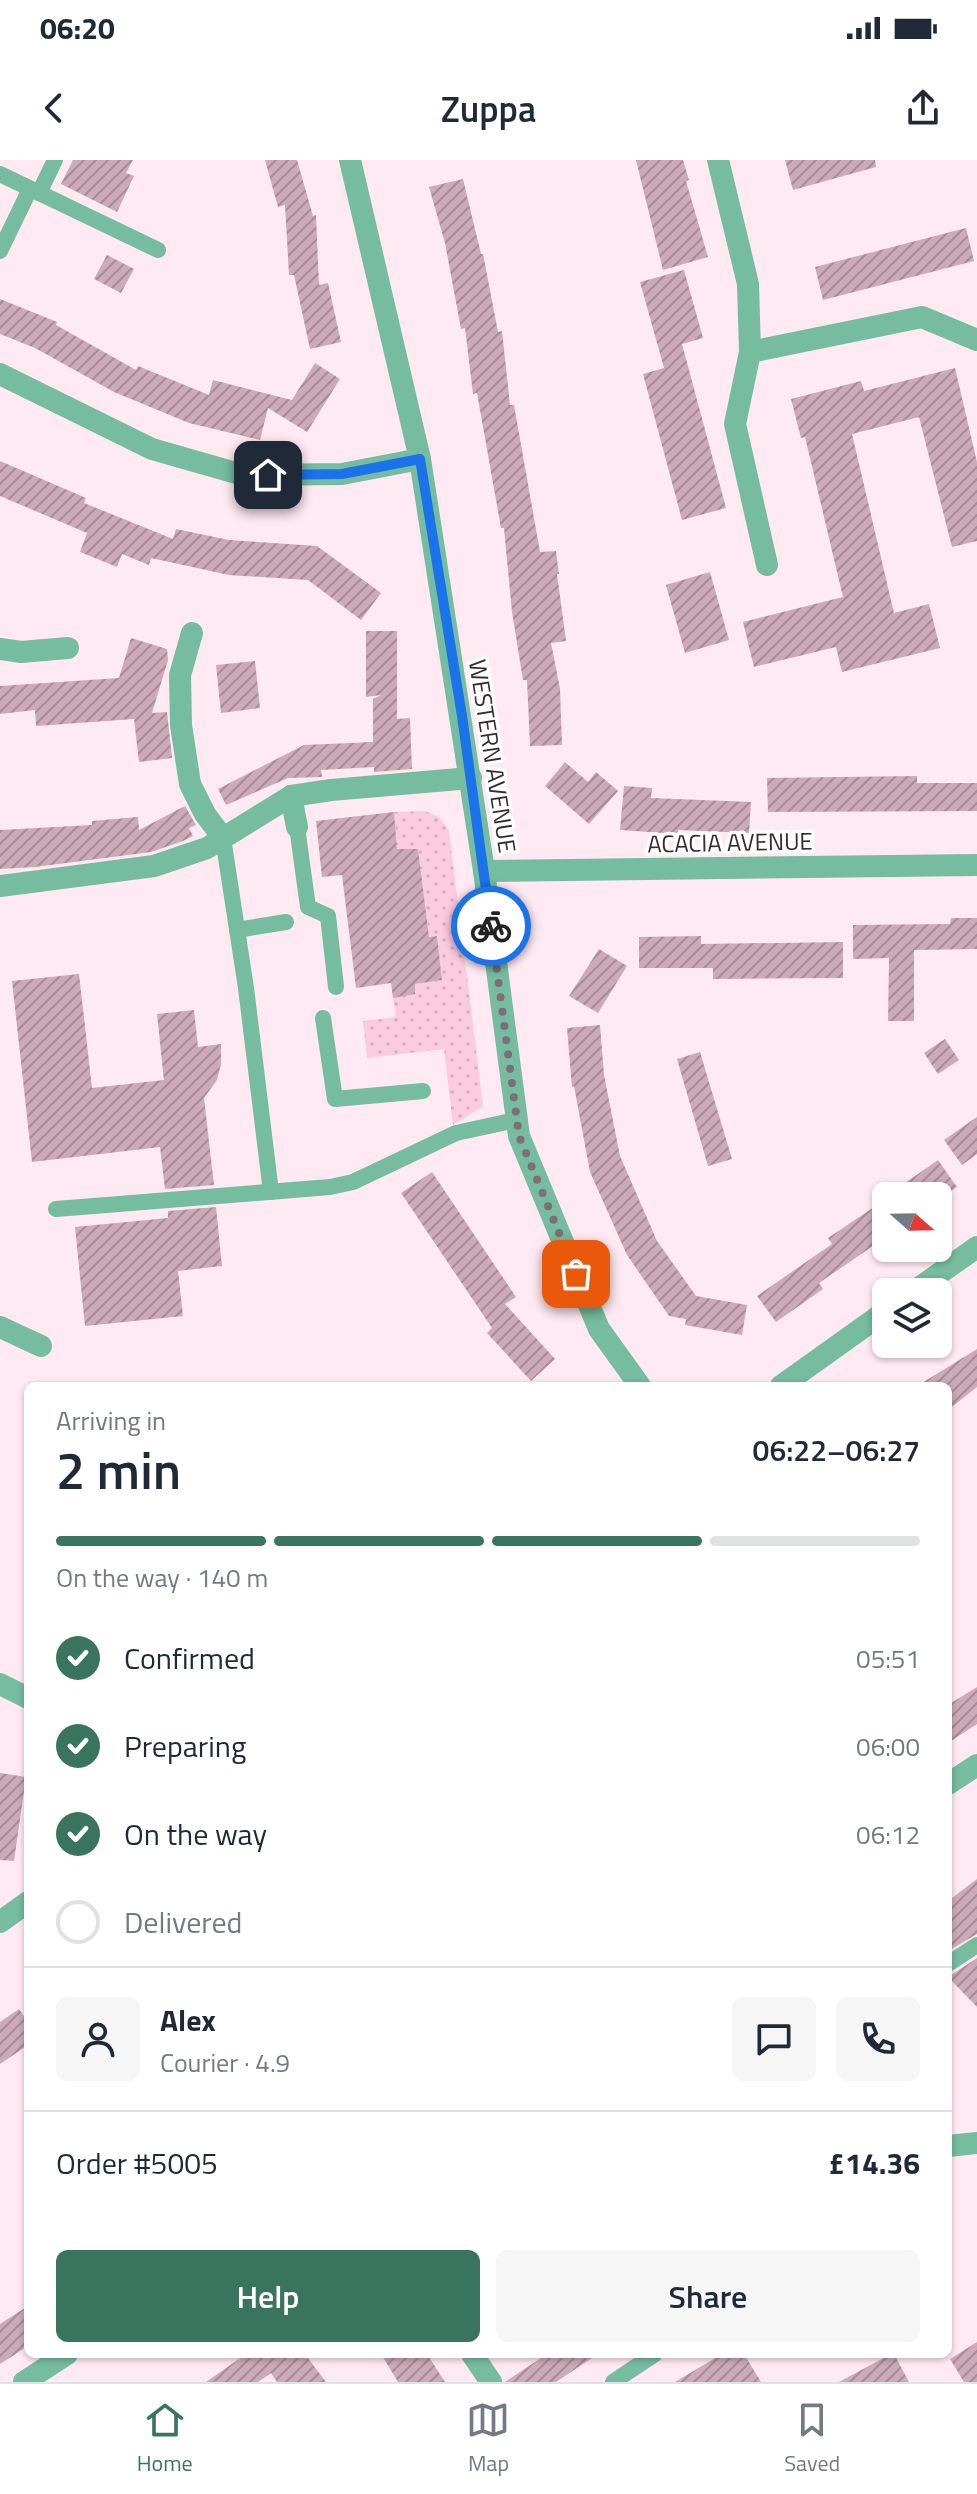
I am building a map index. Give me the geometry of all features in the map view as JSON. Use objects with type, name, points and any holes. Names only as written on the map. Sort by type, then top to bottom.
[{"type":"street","name":"WESTERN AVENUE","points":[[350,160],[420,459],[471,778],[519,1136],[599,1329],[637,1382]]},
{"type":"street","points":[[718,160],[748,284],[750,352],[735,424],[767,565]]},
{"type":"street","points":[[750,352],[922,317],[977,340]]},
{"type":"street","points":[[0,374],[152,449],[243,475],[342,474],[420,459]]},
{"type":"street","points":[[192,633],[180,675],[181,725],[190,784],[205,814],[223,838]]},
{"type":"street","points":[[0,649],[21,652],[68,648]]},
{"type":"street","points":[[0,886],[154,866],[207,848],[291,796],[471,778]]},
{"type":"street","points":[[291,796],[297,827]]},
{"type":"street","name":"ACACIA AVENUE","points":[[484,871],[977,865]]},
{"type":"street","points":[[933,1278],[977,1247]]},
{"type":"street","points":[[787,1382],[872,1321]]},
{"type":"street","points":[[0,1327],[41,1346]]},
{"type":"street","points":[[0,1684],[24,1696]]},
{"type":"street","points":[[952,1781],[977,1765]]},
{"type":"street","points":[[0,1922],[24,1905]]},
{"type":"street","points":[[952,2146],[977,2143]]},
{"type":"street","points":[[24,2382],[61,2358]]},
{"type":"street","points":[[475,2358],[491,2382]]},
{"type":"lane","points":[[0,251],[55,160]]},
{"type":"lane","points":[[0,174],[158,250]]},
{"type":"lane","points":[[297,827],[308,907],[328,916],[336,987]]},
{"type":"lane","points":[[223,838],[271,1192]]},
{"type":"lane","points":[[237,930],[286,922]]},
{"type":"lane","points":[[323,1018],[335,1099],[423,1091]]},
{"type":"lane","points":[[56,1209],[330,1187],[353,1182],[456,1133],[516,1120]]},
{"type":"lane","points":[[952,1961],[977,1945]]},
{"type":"lane","points":[[613,2382],[649,2358]]},
{"type":"shaded area","points":[[425,811],[439,817],[449,831],[483,1106],[453,1125],[444,1049],[367,1058],[363,1021],[396,1017],[393,998],[415,984],[442,980],[437,936],[429,937],[418,849],[397,849],[394,812]]},
{"type":"building","points":[[73,160],[133,160],[126,173],[134,176],[117,212],[61,184]]},
{"type":"building","points":[[265,160],[297,160],[313,216],[316,215],[319,285],[328,283],[341,342],[310,349],[294,275],[289,275],[285,205],[278,207]]},
{"type":"building","points":[[636,160],[683,160],[708,257],[663,270]]},
{"type":"building","points":[[785,160],[875,160],[876,167],[793,190]]},
{"type":"building","points":[[463,179],[483,254],[498,332],[502,331],[510,405],[514,405],[540,552],[556,551],[566,641],[551,643],[560,689],[562,745],[530,746],[527,680],[523,680],[512,612],[504,528],[501,528],[477,393],[473,394],[465,328],[461,329],[445,243],[429,187]]},
{"type":"building","points":[[966,228],[974,261],[823,300],[815,267]]},
{"type":"building","points":[[107,255],[134,269],[121,293],[94,279]]},
{"type":"building","points":[[684,270],[703,338],[682,344],[726,508],[682,520],[643,374],[664,368],[640,282]]},
{"type":"building","points":[[0,299],[57,322],[56,325],[136,370],[138,366],[209,395],[213,380],[292,400],[315,363],[340,379],[307,432],[268,408],[260,440],[189,423],[114,392],[35,348],[0,334]]},
{"type":"building","points":[[955,368],[977,462],[977,541],[952,547],[919,417],[852,434],[894,613],[929,604],[940,648],[842,672],[836,647],[754,667],[743,622],[843,597],[805,437],[801,438],[791,399],[861,381],[864,391]]},
{"type":"building","points":[[0,461],[86,498],[84,503],[173,539],[176,529],[229,540],[317,546],[381,593],[361,620],[308,580],[229,575],[151,558],[149,565],[122,554],[117,567],[80,552],[87,533],[0,496]]},
{"type":"building","points":[[710,572],[729,640],[685,653],[666,585]]},
{"type":"building","points":[[366,631],[397,631],[397,719],[410,718],[412,769],[374,772],[374,767],[321,770],[322,777],[288,778],[226,805],[218,789],[304,745],[373,742],[373,699],[381,695],[366,697]]},
{"type":"building","points":[[131,638],[167,649],[168,660],[152,713],[167,712],[172,758],[139,762],[134,719],[36,726],[35,710],[0,714],[0,686],[119,678]]},
{"type":"building","points":[[255,661],[260,708],[221,713],[216,665]]},
{"type":"building","points":[[565,762],[588,782],[596,772],[618,791],[589,824],[545,786]]},
{"type":"building","points":[[917,776],[917,783],[977,783],[977,811],[768,812],[767,778]]},
{"type":"building","points":[[624,786],[652,788],[651,798],[751,802],[749,833],[678,830],[678,834],[620,830]]},
{"type":"building","points":[[185,806],[196,825],[189,828],[193,836],[151,852],[0,869],[0,830],[92,825],[92,821],[138,817],[139,830]]},
{"type":"building","points":[[394,812],[397,849],[418,849],[429,937],[437,936],[442,980],[415,984],[415,994],[393,998],[391,983],[356,988],[342,875],[322,877],[316,821]]},
{"type":"building","points":[[951,918],[977,918],[977,949],[914,950],[914,1021],[888,1021],[889,958],[853,959],[853,925],[950,924]]},
{"type":"building","points":[[701,936],[701,944],[843,942],[843,978],[713,979],[713,968],[639,968],[639,937]]},
{"type":"building","points":[[599,949],[627,966],[598,1013],[569,996]]},
{"type":"building","points":[[79,974],[92,1088],[164,1080],[157,1014],[194,1010],[198,1047],[221,1044],[217,1080],[204,1098],[214,1185],[165,1189],[160,1147],[32,1162],[12,981]]},
{"type":"building","points":[[600,1025],[604,1075],[620,1156],[657,1241],[696,1296],[747,1305],[742,1335],[685,1325],[686,1319],[669,1316],[627,1255],[590,1172],[572,1087],[567,1028]]},
{"type":"building","points":[[945,1039],[959,1060],[938,1074],[924,1053]]},
{"type":"building","points":[[700,1052],[732,1159],[708,1166],[677,1059]]},
{"type":"building","points":[[977,1117],[977,1154],[962,1165],[944,1140]]},
{"type":"building","points":[[938,1160],[957,1187],[952,1190],[952,1182],[906,1182]]},
{"type":"building","points":[[432,1172],[516,1297],[505,1304],[555,1359],[531,1381],[487,1333],[492,1328],[401,1193]]},
{"type":"building","points":[[216,1207],[222,1266],[178,1271],[183,1316],[85,1326],[75,1227],[168,1218],[168,1211]]},
{"type":"building","points":[[872,1208],[872,1247],[819,1283],[823,1289],[776,1322],[757,1296],[832,1244],[828,1238]]},
{"type":"building","points":[[977,1349],[977,1387],[952,1407],[952,1382],[923,1382]]},
{"type":"building","points":[[977,1687],[977,1724],[952,1740],[952,1703]]},
{"type":"building","points":[[0,1773],[24,1777],[24,1791],[14,1861],[0,1860]]},
{"type":"building","points":[[977,1879],[977,1934],[952,1949],[952,1898]]},
{"type":"building","points":[[977,1958],[977,2007],[952,1981],[952,1974]]},
{"type":"building","points":[[19,2009],[24,2016],[24,2048],[0,2064],[0,2022]]},
{"type":"building","points":[[24,2309],[24,2349],[0,2364],[0,2324]]},
{"type":"building","points":[[977,2342],[977,2382],[964,2382],[952,2358]]},
{"type":"building","points":[[240,2358],[308,2358],[326,2382],[277,2382],[271,2373],[258,2382],[206,2382]]},
{"type":"building","points":[[383,2358],[430,2358],[445,2382],[398,2382]]},
{"type":"building","points":[[541,2358],[592,2358],[556,2382],[505,2382]]},
{"type":"building","points":[[715,2358],[746,2358],[761,2382],[675,2382]]},
{"type":"building","points":[[884,2358],[896,2358],[909,2382],[839,2382]]},
{"type":"way so far","points":[[491,926],[519,1136],[576,1274]]},
{"type":"route","points":[[268,475],[342,474],[420,459],[462,716],[491,926]]}]
